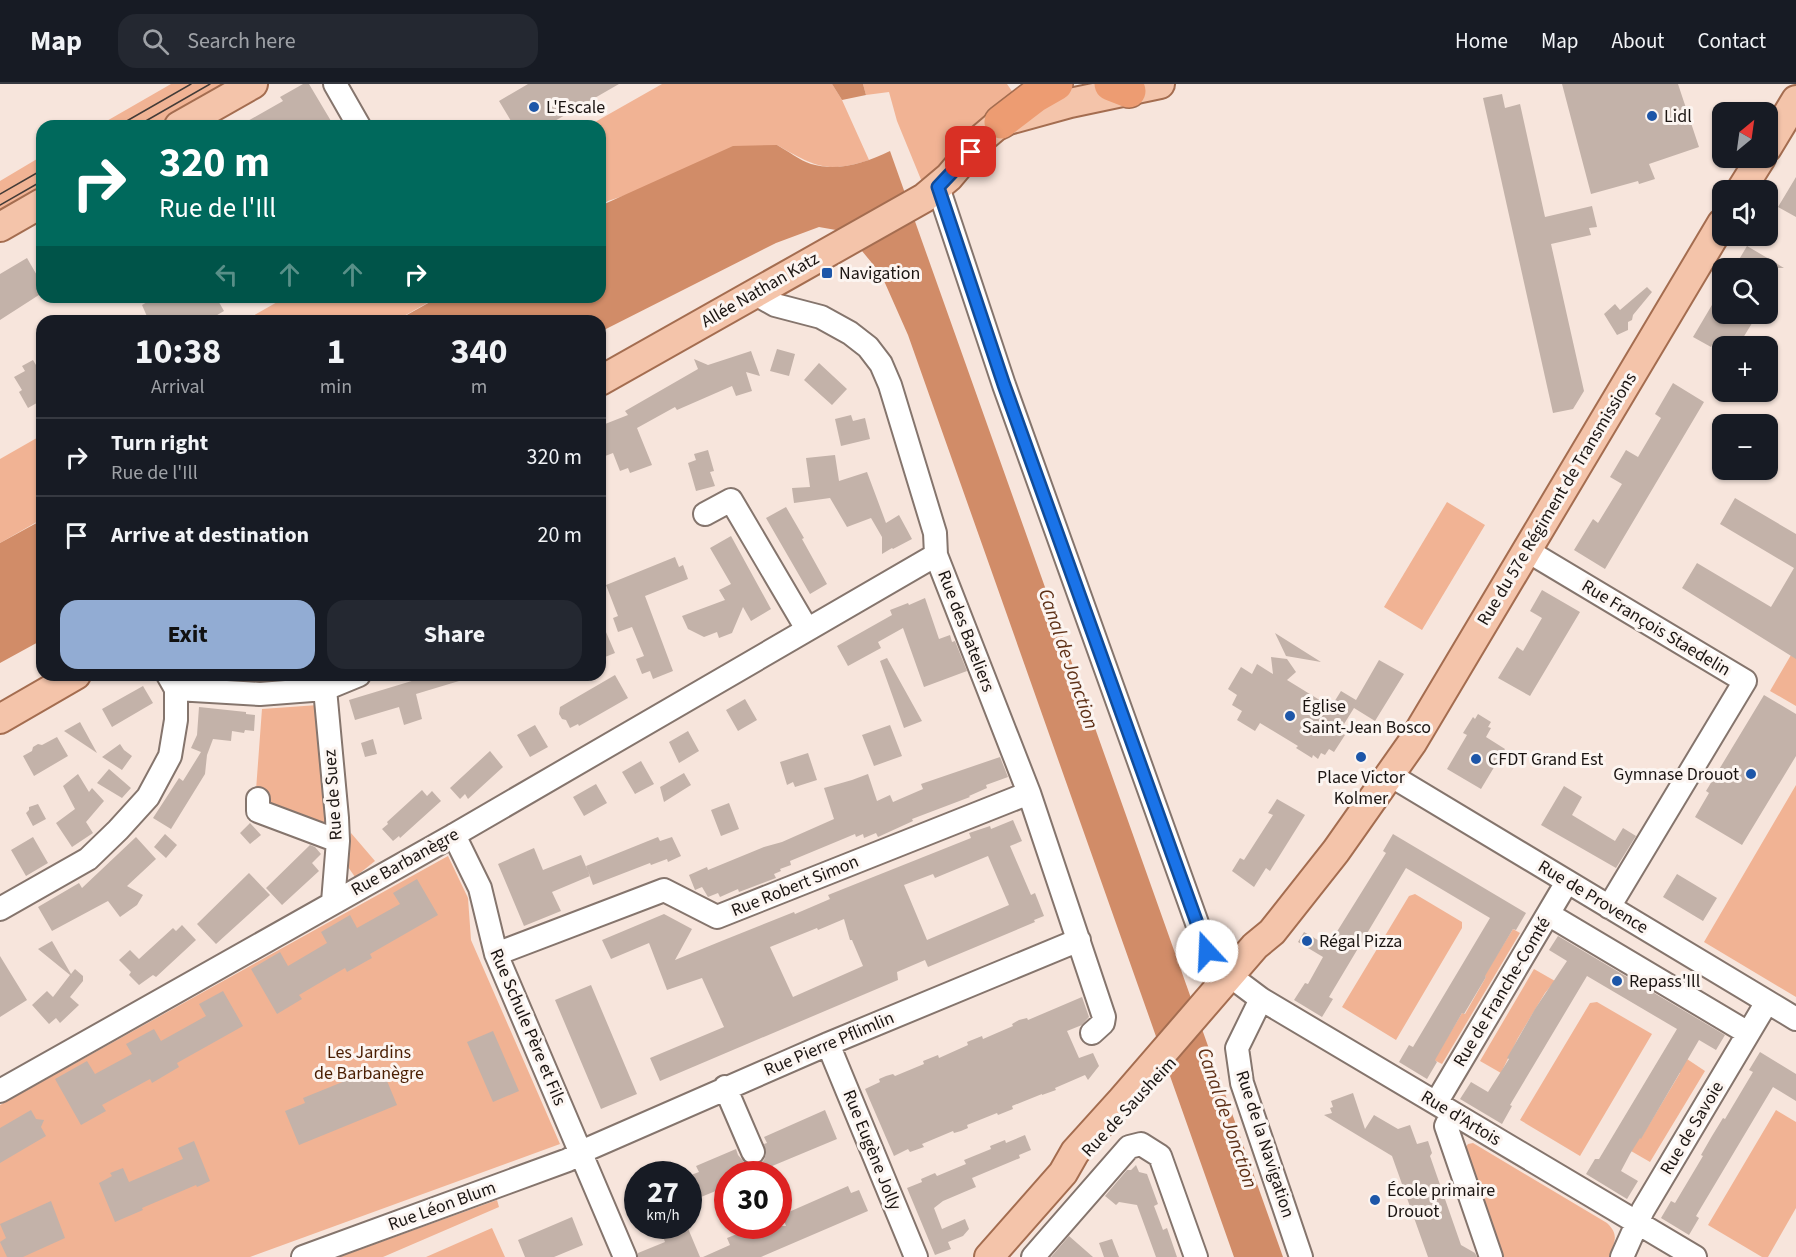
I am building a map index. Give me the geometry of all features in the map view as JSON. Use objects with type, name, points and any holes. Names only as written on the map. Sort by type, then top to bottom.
[{"type":"highway","points":[[1001,122],[1035,96],[1056,84]]},
{"type":"main road","points":[[190,120],[253,84]]},
{"type":"main road","points":[[1001,122],[1133,86]]},
{"type":"main road","points":[[1778,130],[1796,100]]},
{"type":"main road","name":"Allée Nathan Katz","points":[[606,378],[929,194],[949,177],[981,139],[1001,122]]},
{"type":"main road","points":[[0,227],[36,206]]},
{"type":"main road","name":"Rue du 57e Régiment de Transmissions","points":[[1390,775],[1412,743],[1712,239]]},
{"type":"main road","points":[[0,719],[65,681]]},
{"type":"main road","points":[[1244,986],[1255,946],[1272,932],[1336,851],[1390,775]]},
{"type":"main road","name":"Rue de Sausheim","points":[[989,1257],[1063,1173],[1075,1152],[1150,1077],[1209,1010],[1244,986]]},
{"type":"street","points":[[335,84],[356,120]]},
{"type":"street","points":[[929,194],[1004,385],[1207,951],[1244,986]]},
{"type":"street","name":"Rue des Bateliers","points":[[754,293],[775,305],[821,317],[850,333],[868,347],[881,364],[890,385],[935,533],[936,555],[1029,793],[1104,1017],[1103,1023],[1092,1033]]},
{"type":"street","points":[[705,514],[731,500],[807,628]]},
{"type":"street","name":"Rue François Staedelin","points":[[1526,550],[1745,681],[1609,907]]},
{"type":"street","name":"Rue Barbanègre","points":[[0,1091],[454,835],[936,555]]},
{"type":"street","points":[[0,909],[88,859],[118,831],[148,796],[170,756],[176,720],[172,682],[261,694],[325,689],[344,681]]},
{"type":"street","name":"Rue de Suez","points":[[325,689],[338,841],[333,902]]},
{"type":"street","name":"Rue de Provence","points":[[1390,775],[1796,1019]]},
{"type":"street","name":"Rue Robert Simon","points":[[496,954],[664,890],[717,917],[1029,793]]},
{"type":"street","points":[[258,799],[258,810],[338,841]]},
{"type":"street","name":"Rue Schule Père et Fils","points":[[454,835],[480,888],[496,954],[625,1257]]},
{"type":"street","name":"Rue de Franche-Comté","points":[[1444,1108],[1567,882]]},
{"type":"street","points":[[1548,914],[1748,1034]]},
{"type":"street","name":"Rue Pierre Pflimlin","points":[[581,1152],[725,1087],[1079,940]]},
{"type":"street","name":"Rue d'Artois","points":[[1244,986],[1695,1257]]},
{"type":"street","name":"Rue de la Navigation","points":[[1244,986],[1237,1048],[1242,1083],[1301,1257]]},
{"type":"street","name":"Rue de Savoie","points":[[1622,1257],[1636,1222],[1767,1002]]},
{"type":"street","name":"Rue Eugène Jolly","points":[[828,1044],[916,1257]]},
{"type":"street","points":[[725,1087],[753,1152]]},
{"type":"street","points":[[1444,1108],[1446,1126],[1491,1257]]},
{"type":"street","name":"Rue de Sausheim","points":[[1033,1257],[1129,1147],[1141,1144],[1160,1156],[1196,1257]]},
{"type":"street","name":"Rue Léon Blum","points":[[303,1257],[516,1180],[568,1160],[581,1152]]},
{"type":"green space","points":[[171,84],[231,84],[164,120],[108,120]]},
{"type":"green space","points":[[662,84],[832,84],[842,100],[869,160],[842,167],[821,166],[777,145],[606,202],[606,120],[599,120]]},
{"type":"green space","points":[[863,84],[1007,84],[1014,94],[926,184],[922,182],[897,121],[889,92],[866,95]]},
{"type":"green space","points":[[36,160],[36,195],[0,216],[0,181]]},
{"type":"green space","points":[[276,303],[427,303],[406,315],[254,315]]},
{"type":"green space","points":[[36,438],[36,522],[0,543],[0,459]]},
{"type":"green space","points":[[1447,502],[1485,525],[1422,630],[1384,607]]},
{"type":"green space","points":[[1791,655],[1796,658],[1796,706],[1770,691]]},
{"type":"green space","points":[[318,705],[329,833],[270,811],[270,793],[256,790],[262,709]]},
{"type":"green space","points":[[1796,785],[1796,997],[1704,942]]},
{"type":"green space","points":[[351,833],[375,861],[355,877],[346,864]]},
{"type":"green space","name":"Les Jardins de Barbanègre","points":[[448,856],[468,898],[471,940],[560,1144],[250,1257],[0,1257],[0,1105]]},
{"type":"green space","points":[[1415,894],[1462,922],[1462,928],[1396,1040],[1342,1007],[1409,896]]},
{"type":"green space","points":[[1513,929],[1520,933],[1442,1064],[1434,1060],[1462,1013],[1465,1014],[1486,977],[1484,976]]},
{"type":"green space","points":[[1534,969],[1555,981],[1545,993],[1518,1038],[1501,1073],[1480,1061]]},
{"type":"green space","points":[[1597,1002],[1652,1034],[1580,1156],[1520,1120],[1590,1003]]},
{"type":"green space","points":[[1687,1059],[1705,1071],[1650,1162],[1631,1151]]},
{"type":"green space","points":[[1776,1110],[1796,1122],[1796,1208],[1768,1257],[1762,1257],[1708,1225]]},
{"type":"green space","points":[[1473,1143],[1607,1223],[1615,1235],[1609,1257],[1502,1257],[1465,1148],[1468,1144]]},
{"type":"green space","points":[[497,1200],[499,1207],[383,1257],[339,1257]]},
{"type":"green space","points":[[492,1228],[505,1257],[426,1257]]},
{"type":"water","points":[[832,84],[863,84],[866,95],[842,100]]},
{"type":"water","name":"Canal de Jonction","points":[[777,145],[811,164],[831,167],[851,165],[890,151],[1283,1257],[1234,1257],[908,335],[881,274],[862,251],[836,230],[819,227],[776,243],[606,329],[606,315],[407,315],[428,303],[606,303],[606,203],[733,146]]},
{"type":"water","points":[[36,523],[36,643],[0,663],[0,543]]},
{"type":"building","points":[[303,84],[309,84],[330,120],[250,120],[283,101],[280,97]]},
{"type":"building","name":"L'Escale","points":[[528,84],[619,84],[556,120],[510,120],[499,101]]},
{"type":"building","points":[[1562,84],[1678,84],[1699,147],[1649,164],[1655,179],[1639,184],[1638,181],[1591,194]]},
{"type":"building","points":[[1502,94],[1505,108],[1520,104],[1545,217],[1592,206],[1597,227],[1589,228],[1591,235],[1551,244],[1584,391],[1573,409],[1553,413],[1483,98]]},
{"type":"building","points":[[1796,177],[1796,217],[1778,207]]},
{"type":"building","points":[[1747,246],[1767,258],[1740,258]]},
{"type":"building","points":[[27,258],[36,274],[36,297],[0,320],[0,274]]},
{"type":"building","points":[[1647,287],[1652,292],[1633,315],[1632,320],[1628,322],[1628,330],[1617,335],[1604,314],[1615,304],[1620,310]]},
{"type":"building","points":[[146,303],[219,303],[224,311],[217,315],[146,315],[142,305]]},
{"type":"building","points":[[1712,305],[1712,324],[1752,324],[1744,336],[1712,336],[1711,347],[1693,337]]},
{"type":"building","points":[[777,349],[795,354],[789,376],[770,371]]},
{"type":"building","points":[[751,351],[760,376],[746,372],[752,391],[736,396],[732,386],[677,410],[675,407],[637,428],[652,465],[630,473],[628,468],[620,471],[613,453],[606,456],[606,424],[628,415],[625,411],[698,369],[694,359],[708,365]]},
{"type":"building","points":[[33,360],[36,365],[36,403],[28,408],[19,392],[22,390],[14,377],[25,371],[22,366]]},
{"type":"building","points":[[819,363],[847,389],[832,405],[804,380]]},
{"type":"building","points":[[1673,383],[1704,402],[1605,569],[1574,550],[1593,519],[1598,523],[1622,484],[1610,477],[1626,450],[1638,457],[1661,418],[1655,414]]},
{"type":"building","points":[[851,415],[853,421],[865,418],[870,439],[841,446],[835,419]]},
{"type":"building","points":[[708,450],[714,471],[710,472],[715,486],[696,491],[688,463],[696,460],[694,454]]},
{"type":"building","points":[[835,455],[839,481],[867,472],[886,523],[899,515],[912,539],[882,554],[882,537],[871,518],[847,527],[830,498],[794,503],[792,488],[810,487],[806,458]]},
{"type":"building","points":[[1735,498],[1796,534],[1796,659],[1682,588],[1697,563],[1771,607],[1794,568],[1720,524]]},
{"type":"building","points":[[786,507],[827,584],[810,594],[766,518]]},
{"type":"building","points":[[731,536],[771,609],[751,621],[743,607],[732,633],[719,638],[717,632],[704,637],[688,629],[682,616],[725,600],[719,590],[731,584],[710,548]]},
{"type":"building","points":[[675,557],[679,567],[683,565],[688,579],[645,596],[673,671],[653,679],[650,671],[642,674],[636,659],[644,656],[632,627],[618,632],[613,618],[618,616],[606,585]]},
{"type":"building","points":[[1542,590],[1580,612],[1530,696],[1498,678],[1517,647],[1523,651],[1542,618],[1530,611]]},
{"type":"building","points":[[925,598],[939,639],[950,635],[952,642],[955,641],[967,671],[924,687],[903,628],[878,642],[881,648],[848,666],[837,646],[892,615],[890,610]]},
{"type":"building","points":[[606,632],[615,653],[606,657]]},
{"type":"building","points":[[1275,633],[1321,662],[1286,656]]},
{"type":"building","name":"Église Saint-Jean Bosco","points":[[1271,657],[1287,659],[1296,672],[1287,680],[1331,707],[1341,691],[1356,700],[1379,660],[1404,674],[1375,721],[1354,708],[1339,732],[1345,735],[1334,752],[1329,749],[1325,755],[1321,753],[1318,759],[1313,755],[1312,758],[1296,748],[1298,746],[1260,723],[1255,731],[1237,720],[1242,711],[1232,705],[1237,695],[1228,689],[1241,667],[1252,674],[1257,664],[1273,674]]},
{"type":"building","points":[[887,658],[922,721],[904,728],[880,661]]},
{"type":"building","points":[[615,675],[628,698],[579,726],[578,724],[570,728],[559,714],[560,707]]},
{"type":"building","points":[[412,681],[459,681],[416,694],[422,719],[404,725],[399,707],[355,720],[349,700]]},
{"type":"building","points":[[143,686],[153,703],[112,727],[102,709]]},
{"type":"building","name":"Gymnase Drouot","points":[[1764,695],[1796,714],[1796,756],[1742,845],[1695,817],[1709,793],[1706,791]]},
{"type":"building","points":[[745,699],[757,720],[738,731],[726,710]]},
{"type":"building","points":[[199,707],[255,715],[254,731],[245,730],[244,733],[232,731],[231,741],[213,739],[207,755],[205,774],[171,829],[153,818],[179,778],[183,781],[201,752],[191,748],[197,735]]},
{"type":"building","name":"CFDT Grand Est","points":[[1478,714],[1491,722],[1488,727],[1491,728],[1486,737],[1505,749],[1481,789],[1447,769],[1467,735],[1463,733],[1473,717],[1475,719]]},
{"type":"building","points":[[80,722],[97,753],[64,731]]},
{"type":"building","points":[[535,725],[548,747],[530,757],[517,735]]},
{"type":"building","points":[[890,725],[902,756],[874,766],[862,735]]},
{"type":"building","points":[[688,731],[699,751],[679,763],[669,742]]},
{"type":"building","points":[[57,737],[68,756],[34,776],[23,756],[38,744],[42,745]]},
{"type":"building","points":[[373,739],[377,754],[365,757],[361,743]]},
{"type":"building","points":[[120,744],[132,756],[122,770],[102,757]]},
{"type":"building","points":[[490,751],[503,767],[468,799],[465,794],[460,799],[450,788]]},
{"type":"building","points":[[808,753],[817,780],[795,787],[793,782],[787,785],[780,762]]},
{"type":"building","points":[[1000,757],[1008,777],[986,785],[987,788],[970,797],[912,819],[913,821],[878,837],[876,833],[864,838],[863,834],[856,837],[855,834],[790,861],[791,865],[774,874],[776,878],[739,892],[738,889],[720,897],[718,893],[708,897],[702,887],[695,890],[689,875],[782,842],[834,819],[824,788],[868,774],[877,801],[890,795],[893,802],[923,789],[921,784]]},
{"type":"building","points":[[641,761],[654,784],[635,794],[622,772]]},
{"type":"building","points":[[109,769],[131,788],[122,798],[97,783]]},
{"type":"building","points":[[684,773],[691,785],[664,802],[660,787]]},
{"type":"building","points":[[78,774],[89,792],[92,788],[104,801],[86,822],[93,833],[72,847],[56,823],[75,809],[63,786]]},
{"type":"building","points":[[596,784],[607,803],[584,816],[573,797]]},
{"type":"building","points":[[1564,786],[1582,797],[1572,815],[1615,841],[1623,828],[1636,836],[1616,868],[1541,825]]},
{"type":"building","points":[[422,790],[427,796],[432,791],[441,801],[400,838],[399,836],[393,841],[382,829]]},
{"type":"building","points":[[1277,799],[1305,815],[1270,871],[1266,868],[1254,887],[1232,871],[1240,858],[1244,860],[1273,815],[1268,813]]},
{"type":"building","points":[[729,803],[739,829],[721,836],[711,810]]},
{"type":"building","points":[[38,804],[46,819],[33,826],[26,813],[29,807]]},
{"type":"building","points":[[1013,820],[1022,841],[1010,846],[1031,895],[1035,893],[1044,916],[1034,920],[1035,922],[928,967],[925,960],[897,972],[898,980],[660,1081],[650,1058],[724,1027],[702,978],[667,990],[649,943],[611,959],[602,940],[664,914],[692,929],[675,960],[830,899],[828,895],[971,838],[969,833],[990,826],[991,829]],"holes":[[[988,856],[1009,905],[927,940],[904,885],[933,874],[935,878]],[[844,919],[850,940],[863,966],[793,997],[770,947]]]},
{"type":"building","points":[[250,823],[261,835],[250,844],[240,833]]},
{"type":"building","points":[[165,834],[177,845],[166,858],[154,847]]},
{"type":"building","points":[[1393,834],[1526,913],[1516,930],[1513,929],[1464,1014],[1462,1013],[1435,1060],[1437,1062],[1427,1079],[1399,1062],[1409,1045],[1413,1047],[1490,918],[1406,868],[1329,997],[1333,999],[1322,1017],[1294,1000],[1305,983],[1308,984],[1323,957],[1298,942],[1304,932],[1328,946],[1386,853],[1383,851]]},
{"type":"building","points":[[33,837],[48,863],[26,876],[11,850]]},
{"type":"building","points":[[136,837],[156,859],[127,886],[143,895],[137,905],[120,917],[108,901],[52,931],[38,907],[79,883],[82,888]]},
{"type":"building","points":[[658,837],[660,841],[672,837],[681,856],[668,862],[667,859],[651,865],[650,863],[593,885],[586,866]]},
{"type":"building","points":[[310,845],[321,854],[312,863],[319,871],[282,905],[266,888]]},
{"type":"building","points":[[534,848],[543,870],[581,855],[590,876],[552,892],[561,911],[524,926],[498,864]]},
{"type":"building","points":[[249,873],[270,895],[216,944],[197,924]]},
{"type":"building","points":[[1677,874],[1717,898],[1703,921],[1663,897]]},
{"type":"building","points":[[417,879],[438,915],[370,954],[372,958],[347,972],[345,968],[299,995],[302,999],[277,1014],[251,969],[280,952],[288,966],[327,943],[321,932],[350,915],[357,928],[400,904],[393,893]]},
{"type":"building","points":[[182,925],[196,940],[156,977],[153,975],[139,985],[129,975],[131,972],[119,960],[130,950],[139,959],[173,928],[176,931]]},
{"type":"building","points":[[1558,936],[1725,1035],[1716,1050],[1699,1040],[1630,1154],[1621,1171],[1638,1181],[1627,1199],[1586,1174],[1595,1159],[1599,1159],[1677,1029],[1587,976],[1510,1105],[1512,1106],[1502,1124],[1460,1099],[1471,1082],[1488,1092],[1509,1059],[1507,1058],[1535,1009],[1567,961],[1549,950]]},
{"type":"building","points":[[52,941],[71,974],[75,969],[83,976],[83,981],[70,997],[79,1005],[60,1023],[56,1018],[49,1024],[32,1005],[47,991],[53,997],[70,975],[38,949]]},
{"type":"building","points":[[0,956],[27,1000],[0,1017]]},
{"type":"building","points":[[591,985],[637,1094],[601,1109],[555,1000]]},
{"type":"building","points":[[223,991],[243,1026],[177,1063],[179,1067],[152,1083],[150,1079],[102,1105],[106,1111],[81,1125],[55,1079],[87,1061],[95,1074],[132,1054],[126,1044],[154,1029],[161,1041],[206,1016],[199,1004]]},
{"type":"building","points":[[1082,997],[1089,1017],[1082,1025],[1067,1031],[1079,1058],[1093,1053],[1099,1066],[1088,1080],[1085,1075],[1055,1088],[1056,1090],[1012,1106],[1013,1109],[998,1115],[997,1113],[967,1125],[968,1128],[961,1131],[954,1133],[953,1131],[922,1144],[924,1147],[910,1152],[908,1149],[894,1156],[865,1089],[880,1082],[879,1079],[886,1076],[893,1074],[895,1076],[924,1064],[923,1061],[938,1055],[939,1058],[968,1045],[967,1042],[982,1036],[983,1039],[1013,1026],[1012,1024],[1019,1020],[1027,1018],[1028,1020]]},
{"type":"building","points":[[493,1031],[519,1091],[493,1102],[467,1042]]},
{"type":"building","points":[[1760,1052],[1796,1074],[1796,1101],[1773,1087],[1696,1216],[1699,1218],[1689,1235],[1661,1218],[1671,1201],[1675,1203],[1712,1136],[1753,1072],[1749,1070]]},
{"type":"building","points":[[372,1070],[376,1079],[385,1076],[397,1105],[299,1145],[285,1111],[305,1103],[303,1098]]},
{"type":"building","points":[[1353,1093],[1365,1129],[1374,1115],[1398,1129],[1410,1125],[1417,1144],[1428,1141],[1432,1153],[1430,1156],[1461,1245],[1475,1253],[1477,1257],[1428,1257],[1392,1156],[1324,1115],[1332,1113],[1331,1101]]},
{"type":"building","points":[[31,1110],[36,1119],[44,1120],[41,1127],[46,1136],[0,1163],[0,1128]]},
{"type":"building","points":[[825,1110],[837,1139],[784,1161],[763,1161],[766,1154],[764,1144],[767,1143],[764,1137]]},
{"type":"building","points":[[1025,1135],[1031,1150],[1019,1155],[1020,1158],[972,1178],[976,1187],[943,1201],[934,1208],[942,1229],[965,1219],[969,1229],[963,1236],[948,1242],[951,1249],[935,1255],[907,1188],[935,1173],[937,1176],[966,1164],[964,1160],[991,1149],[990,1146],[1005,1140],[1006,1143]]},
{"type":"building","points":[[194,1141],[210,1181],[142,1208],[143,1210],[115,1222],[99,1183],[112,1176],[110,1173],[123,1168],[129,1182],[183,1159],[178,1148]]},
{"type":"building","points":[[736,1149],[743,1161],[714,1161],[714,1192],[702,1197],[702,1163]]},
{"type":"building","points":[[1136,1165],[1139,1172],[1147,1174],[1158,1204],[1154,1206],[1163,1230],[1167,1228],[1177,1257],[1156,1257],[1137,1205],[1119,1202],[1116,1205],[1105,1196],[1127,1170],[1131,1170]]},
{"type":"building","points":[[848,1186],[851,1193],[859,1190],[868,1211],[761,1257],[703,1257],[730,1245],[727,1239],[792,1239],[792,1211]]},
{"type":"building","points":[[51,1201],[65,1238],[23,1257],[7,1257],[0,1242],[6,1238],[0,1224]]},
{"type":"building","points":[[572,1217],[583,1245],[554,1257],[525,1257],[518,1240]]},
{"type":"building","points":[[1069,1236],[1093,1257],[1051,1257]]},
{"type":"building","points":[[664,1239],[692,1239],[700,1257],[638,1257],[638,1253],[665,1242]]},
{"type":"building","points":[[1112,1239],[1119,1257],[1104,1257],[1099,1243]]},
{"type":"tram line","points":[[128,120],[191,84]]},
{"type":"tram line","points":[[147,120],[210,84]]},
{"type":"tram line","points":[[0,194],[36,173]]},
{"type":"tram line","points":[[0,205],[36,184]]},
{"type":"place","name":"L'Escale","points":[[534,107]]},
{"type":"place","name":"Lidl","points":[[1652,116]]},
{"type":"place","name":"Navigation","points":[[827,273]]},
{"type":"place","name":"Église Saint-Jean Bosco","points":[[1290,716]]},
{"type":"place","name":"Place Victor Kolmer","points":[[1361,757]]},
{"type":"place","name":"CFDT Grand Est","points":[[1476,759]]},
{"type":"place","name":"Gymnase Drouot","points":[[1751,774]]},
{"type":"place","name":"Régal Pizza","points":[[1307,941]]},
{"type":"place","name":"Repass'Ill","points":[[1617,981]]},
{"type":"place","name":"École primaire Drouot","points":[[1375,1200]]},
{"type":"route","points":[[971,152],[938,187],[1004,385],[1207,951]]}]
